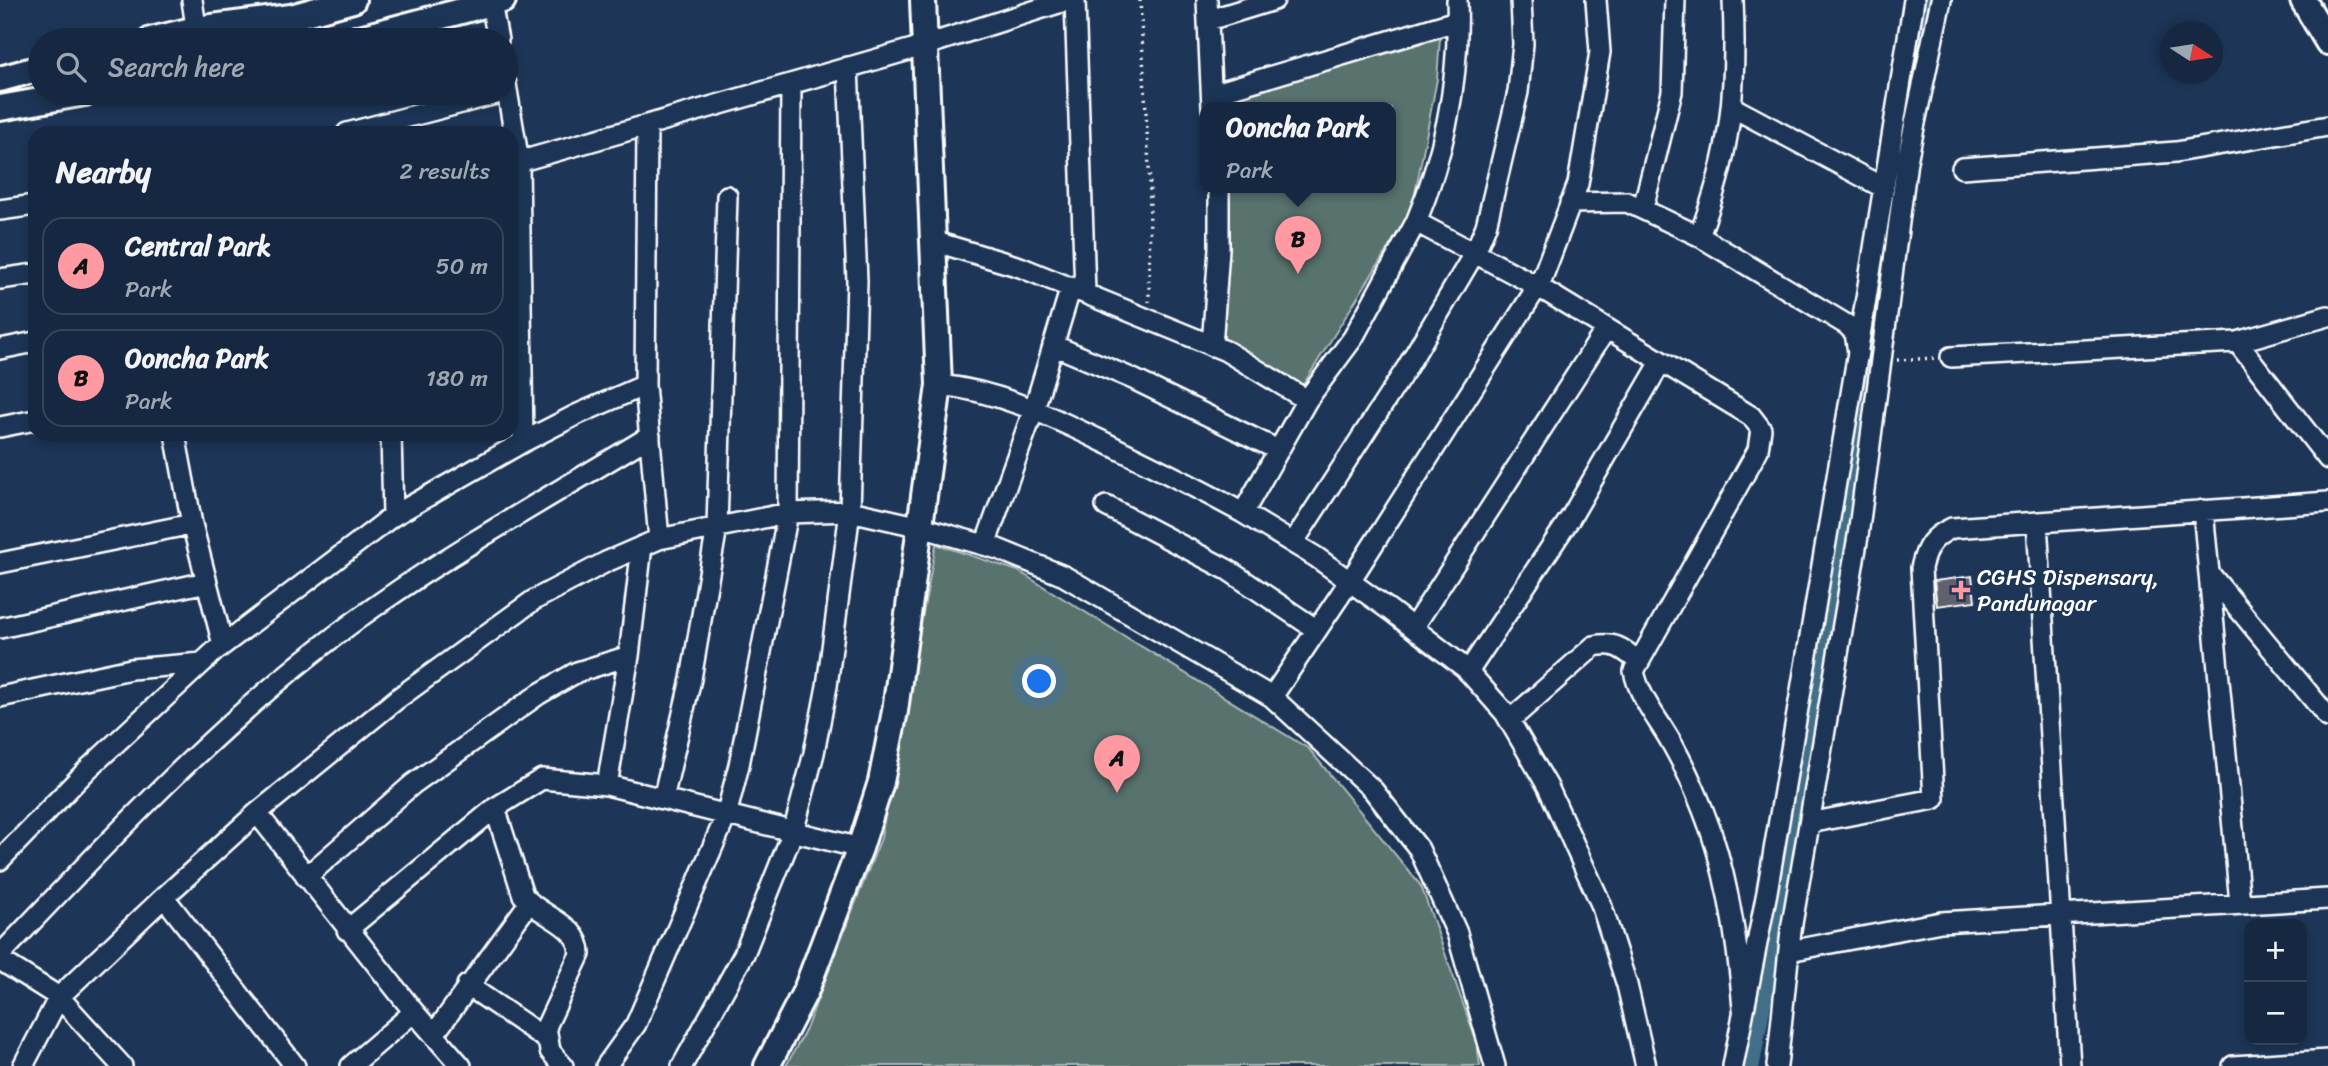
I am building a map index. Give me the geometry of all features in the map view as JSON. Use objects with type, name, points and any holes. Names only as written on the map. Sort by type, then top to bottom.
[{"type":"street","points":[[192,0],[196,28]]},
{"type":"street","points":[[234,28],[291,17],[353,0]]},
{"type":"street","points":[[767,1066],[806,990],[860,848],[881,782],[895,711],[939,385],[936,242],[923,46],[923,0]]},
{"type":"street","points":[[518,162],[923,46],[1068,0]]},
{"type":"street","points":[[985,545],[1034,409],[1053,345],[1078,290],[1075,0]]},
{"type":"street","points":[[1207,0],[1212,101],[1457,21]]},
{"type":"street","points":[[1209,20],[1274,0]]},
{"type":"street","points":[[1243,513],[1307,400],[1353,338],[1416,222],[1435,178],[1445,137],[1453,84],[1457,0]]},
{"type":"street","points":[[1293,543],[1406,369],[1475,252],[1486,226],[1518,92],[1524,44],[1521,0]]},
{"type":"street","points":[[1272,697],[1350,581],[1537,286],[1578,184],[1600,52],[1596,0]]},
{"type":"street","points":[[1643,208],[1672,92],[1675,0]]},
{"type":"street","points":[[1699,236],[1726,153],[1732,107],[1733,0]]},
{"type":"street","points":[[1733,1066],[1767,892],[1914,0]]},
{"type":"street","points":[[1777,1066],[1789,951],[1858,536],[1907,161],[1941,0]]},
{"type":"street","points":[[2303,0],[2328,42]]},
{"type":"street","points":[[398,28],[497,2],[498,28]]},
{"type":"street","points":[[682,1066],[744,954],[794,830],[814,753],[827,686],[850,511],[857,281],[848,67]]},
{"type":"street","points":[[0,79],[28,71]]},
{"type":"street","points":[[606,1066],[636,1024],[726,816],[740,765],[788,513],[791,83]]},
{"type":"street","points":[[0,108],[28,103]]},
{"type":"street","points":[[373,126],[450,105]]},
{"type":"street","points":[[507,105],[510,126]]},
{"type":"street","points":[[1732,107],[1884,188]]},
{"type":"street","points":[[607,785],[650,542],[650,436],[645,385],[648,125]]},
{"type":"street","points":[[1962,168],[2176,152],[2328,126]]},
{"type":"street","points":[[1212,346],[1219,248],[1219,193]]},
{"type":"street","points":[[663,799],[691,679],[717,527],[727,196]]},
{"type":"street","points":[[1570,203],[1627,202],[1699,236],[1847,325],[1854,333],[1858,352]]},
{"type":"street","points":[[0,210],[28,206]]},
{"type":"street","points":[[1416,222],[1537,286],[1751,416],[1761,429],[1758,450],[1634,671],[1636,680],[1672,744],[1703,810],[1723,875],[1740,967],[1743,1009]]},
{"type":"street","points":[[936,242],[1020,267],[1212,346],[1271,377],[1307,400]]},
{"type":"street","points":[[518,268],[523,442]]},
{"type":"street","points":[[0,279],[28,276]]},
{"type":"street","points":[[1951,357],[2238,342],[2328,316]]},
{"type":"street","points":[[1413,628],[1606,329]]},
{"type":"street","points":[[2238,342],[2328,459]]},
{"type":"street","points":[[0,349],[28,343]]},
{"type":"street","points":[[1053,345],[1279,450]]},
{"type":"street","points":[[1468,672],[1571,517],[1661,362]]},
{"type":"street","points":[[0,860],[89,768],[202,663],[393,516],[523,442],[645,385]]},
{"type":"street","points":[[939,385],[968,388],[1034,409],[1243,513],[1350,581],[1468,672],[1510,720],[1548,788],[1601,905],[1627,985],[1646,1066]]},
{"type":"street","points":[[0,427],[28,421]]},
{"type":"street","points":[[0,955],[192,757],[313,654],[380,603],[650,436]]},
{"type":"street","points":[[176,441],[192,524],[223,645]]},
{"type":"street","points":[[391,441],[393,516]]},
{"type":"street","points":[[1809,823],[1934,799],[1921,568],[1925,551],[1936,536],[1952,528],[2328,502]]},
{"type":"street","points":[[1106,506],[1228,570],[1317,630]]},
{"type":"street","points":[[2203,510],[2240,903]]},
{"type":"street","points":[[23,1066],[59,997],[164,897],[257,813],[397,699],[514,614],[606,562],[650,542],[788,513],[850,511],[985,545],[1064,576],[1272,697],[1373,790],[1419,849],[1457,933],[1494,1066]]},
{"type":"street","points":[[2037,522],[2070,1066]]},
{"type":"street","points":[[0,563],[192,524]]},
{"type":"street","points":[[2209,573],[2328,717]]},
{"type":"street","points":[[0,628],[206,582]]},
{"type":"street","points":[[1510,720],[1594,646],[1610,643],[1619,646],[1638,662]]},
{"type":"street","points":[[306,877],[413,784],[538,694],[578,672],[629,656]]},
{"type":"street","points":[[0,697],[131,669],[202,663]]},
{"type":"street","points":[[347,930],[495,808],[542,779],[607,785],[860,848]]},
{"type":"street","points":[[495,808],[523,895],[574,933],[580,947],[546,1027],[550,1051],[563,1066]]},
{"type":"street","points":[[257,813],[347,930],[461,1066]]},
{"type":"street","points":[[164,897],[295,1066]]},
{"type":"street","points":[[1789,951],[1941,922],[2328,899]]},
{"type":"street","points":[[435,1034],[467,985],[529,902]]},
{"type":"street","points":[[0,960],[59,997],[122,1066]]},
{"type":"street","points":[[467,985],[546,1039]]},
{"type":"street","points":[[351,1066],[414,1012]]},
{"type":"street","points":[[2233,1066],[2328,1060]]},
{"type":"path","points":[[1140,0],[1150,186],[1148,320]]},
{"type":"path","points":[[1881,362],[1951,357]]},
{"type":"green space","points":[[1440,38],[1437,79],[1412,210],[1303,385],[1224,339],[1224,193],[1396,193],[1396,102],[1223,100]]},
{"type":"green space","points":[[936,544],[1018,571],[1309,749],[1421,886],[1477,1043],[1480,1066],[786,1066],[806,1029],[881,838]]},
{"type":"building","points":[[1972,576],[1975,601],[1937,606],[1934,581]]},
{"type":"waterway","points":[[1922,47],[1931,0]]},
{"type":"waterway","points":[[1750,1066],[1796,812],[1886,256]]},
{"type":"place","name":"Ooncha Park","points":[[1298,274]]},
{"type":"place","name":"CGHS Dispensary, Pandunagar","points":[[1961,590]]},
{"type":"place","name":"Central Park","points":[[1117,793]]}]
